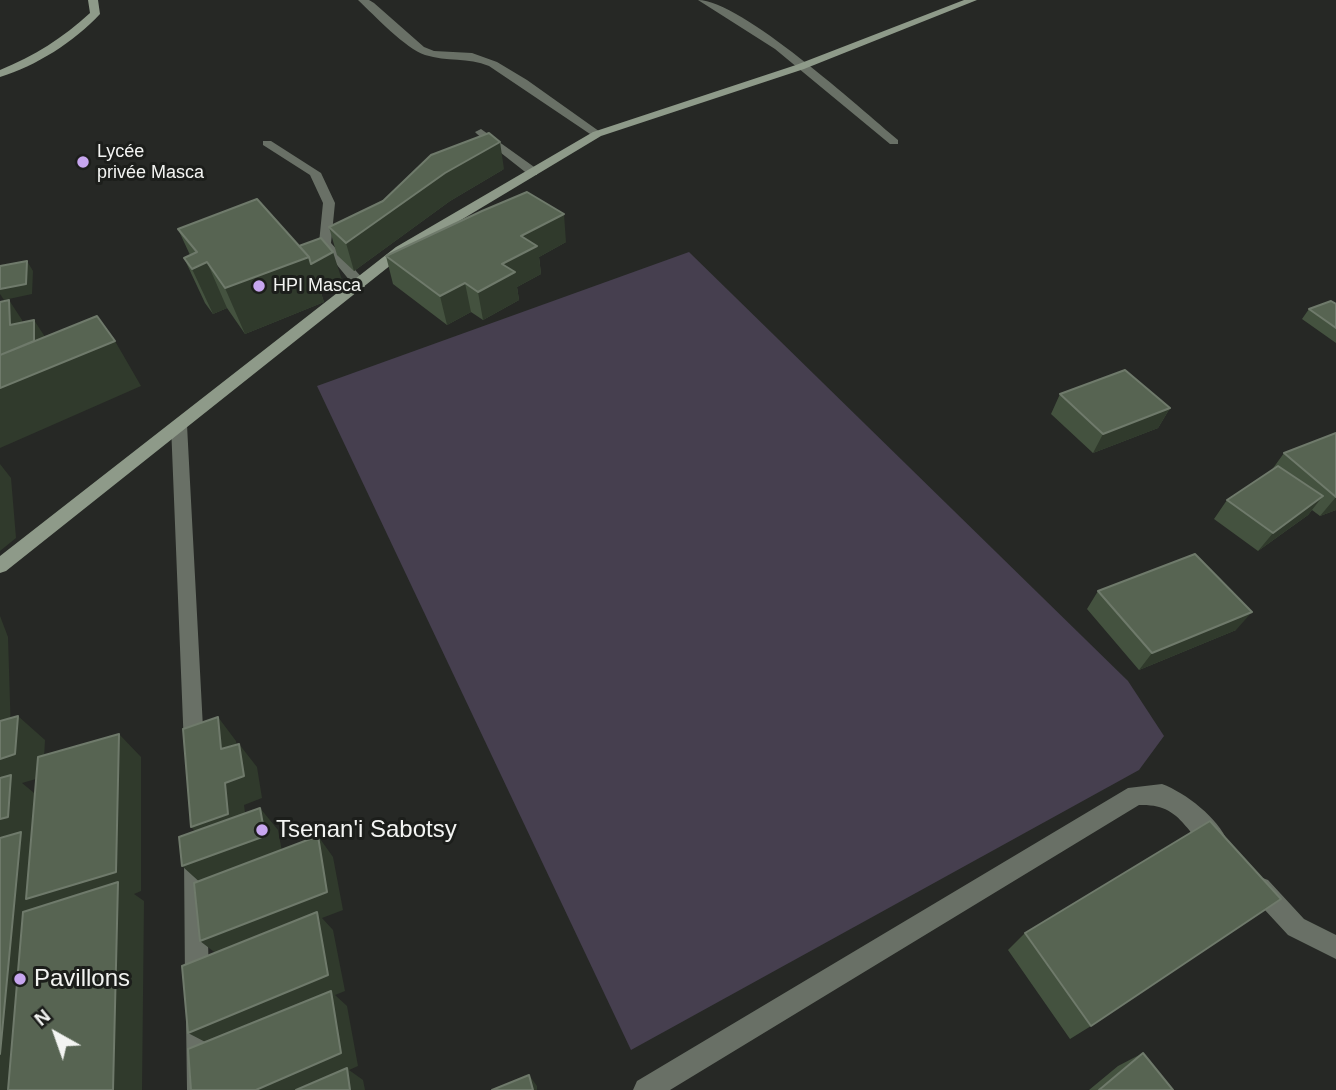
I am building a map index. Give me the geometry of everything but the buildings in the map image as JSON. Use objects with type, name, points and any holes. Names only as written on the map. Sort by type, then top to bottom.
[{"type":"street","points":[[0,74],[36,60],[69,39],[95,14],[93,0]]},
{"type":"street","points":[[363,0],[380,9],[421,50],[457,57],[477,57],[514,78],[597,134]]},
{"type":"street","points":[[703,0],[767,36],[894,142]]},
{"type":"street","points":[[0,566],[401,250],[597,134],[800,66],[972,0]]},
{"type":"street","points":[[481,132],[533,172]]},
{"type":"street","points":[[267,143],[315,173],[329,203],[325,243],[360,284]]},
{"type":"street","points":[[179,425],[194,768]]},
{"type":"street","points":[[646,1090],[1136,795],[1162,794],[1191,814],[1296,927],[1336,947]]},
{"type":"street","points":[[195,835],[200,1090]]},
{"type":"shaded area","points":[[689,252],[1128,681],[1164,736],[1139,770],[631,1050],[317,386]]},
{"type":"place","name":"Lycée privée Masca","points":[[83,162]]},
{"type":"place","name":"HPI Masca","points":[[259,286]]},
{"type":"place","name":"Tsenan'i Sabotsy","points":[[262,830]]},
{"type":"place","name":"Pavillons","points":[[20,979]]}]
